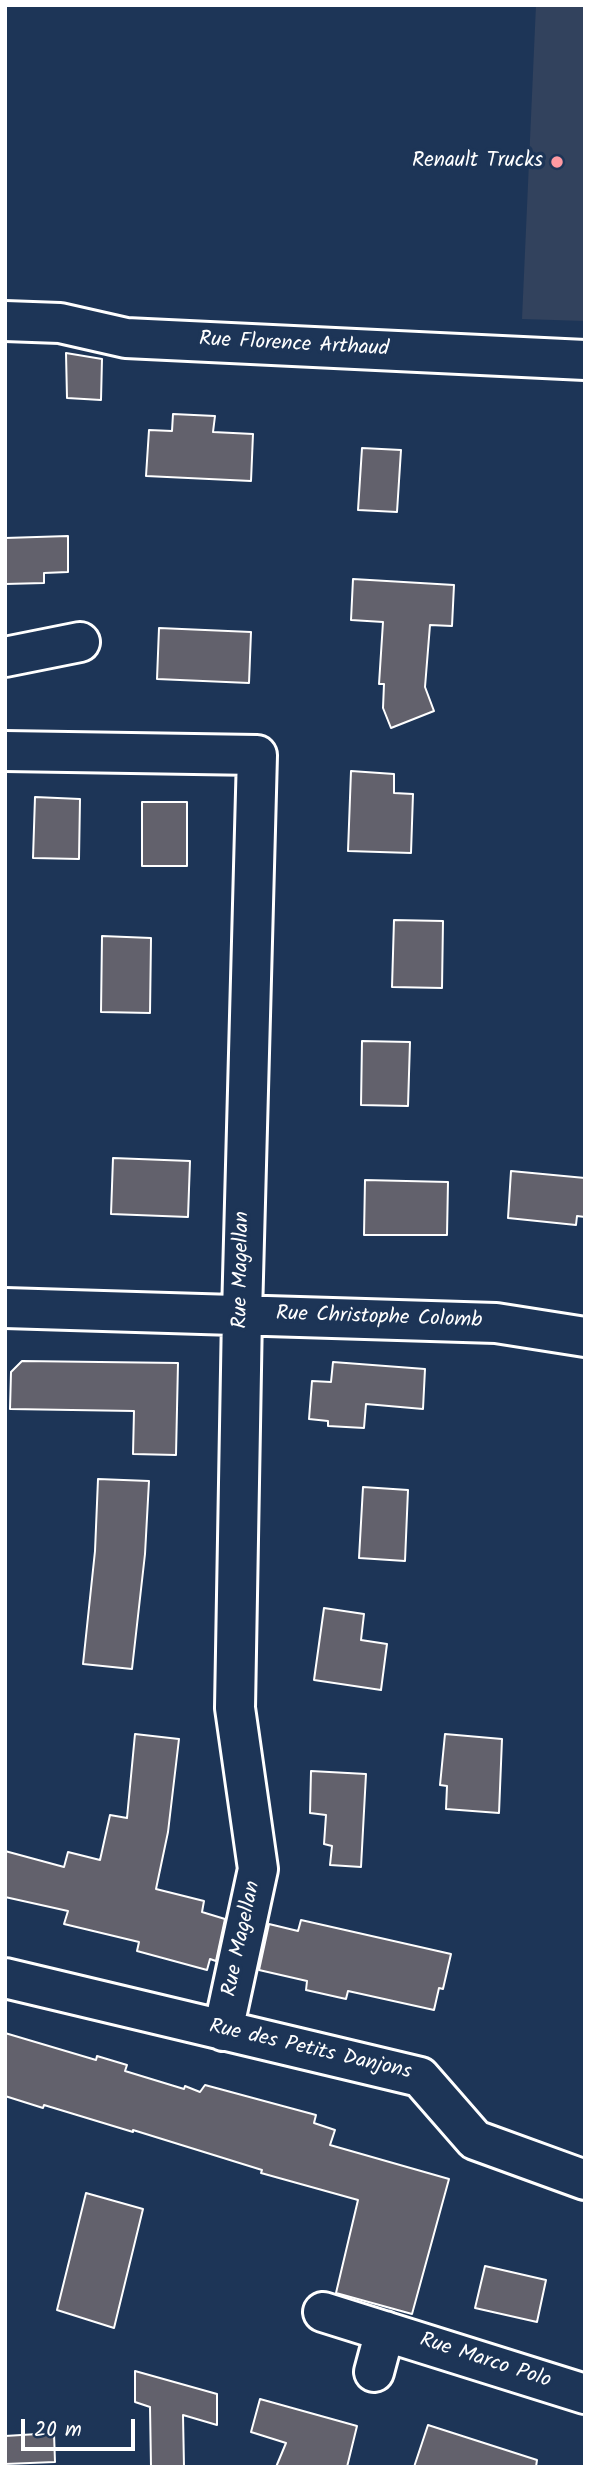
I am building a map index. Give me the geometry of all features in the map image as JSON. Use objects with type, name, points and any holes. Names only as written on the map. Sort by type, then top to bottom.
[{"type":"street","name":"Rue Florence Arthaud","points":[[5,321],[60,323],[126,338],[585,360]]},
{"type":"street","points":[[5,657],[80,642]]},
{"type":"street","name":"Rue Magellan","points":[[5,751],[257,755],[242,1314],[236,1708],[258,1869],[223,2031]]},
{"type":"street","name":"Rue Christophe Colomb","points":[[5,1308],[496,1323],[585,1337]]},
{"type":"street","name":"Rue des Petits Danjons","points":[[5,1978],[420,2077],[475,2140],[585,2179]]},
{"type":"street","name":"Rue Marco Polo","points":[[323,2312],[585,2395]]},
{"type":"street","points":[[374,2372],[385,2331]]},
{"type":"shaded area","name":"Renault Trucks","points":[[536,5],[585,5],[585,321],[522,319]]},
{"type":"building","points":[[66,353],[102,359],[101,400],[67,398]]},
{"type":"building","points":[[173,414],[215,416],[213,432],[253,434],[251,481],[146,476],[149,430],[172,431]]},
{"type":"building","points":[[362,448],[401,450],[397,512],[358,510]]},
{"type":"building","points":[[68,536],[68,572],[44,573],[44,583],[5,584],[5,538]]},
{"type":"building","points":[[353,579],[454,585],[452,626],[430,625],[425,687],[434,711],[391,728],[383,708],[384,684],[379,684],[383,622],[351,620]]},
{"type":"building","points":[[159,628],[251,632],[249,683],[157,679]]},
{"type":"building","points":[[351,771],[394,774],[394,793],[413,794],[411,853],[348,851]]},
{"type":"building","points":[[35,797],[80,799],[79,859],[33,858]]},
{"type":"building","points":[[142,802],[187,802],[187,866],[142,866]]},
{"type":"building","points":[[394,920],[443,921],[442,988],[392,987]]},
{"type":"building","points":[[102,936],[151,938],[150,1013],[101,1012]]},
{"type":"building","points":[[362,1041],[410,1042],[408,1106],[361,1105]]},
{"type":"building","points":[[113,1158],[190,1161],[188,1217],[111,1214]]},
{"type":"building","points":[[511,1171],[585,1178],[585,1217],[577,1216],[576,1225],[508,1218]]},
{"type":"building","points":[[365,1180],[448,1182],[447,1235],[364,1235]]},
{"type":"building","points":[[22,1361],[178,1363],[176,1455],[133,1454],[134,1411],[10,1409],[11,1372]]},
{"type":"building","points":[[333,1362],[425,1369],[423,1409],[366,1404],[364,1428],[328,1426],[328,1421],[309,1419],[312,1381],[331,1382]]},
{"type":"building","points":[[98,1479],[149,1481],[145,1554],[132,1669],[83,1664],[95,1551]]},
{"type":"building","points":[[363,1487],[408,1490],[405,1561],[359,1558]]},
{"type":"building","points":[[324,1608],[364,1614],[361,1640],[387,1644],[381,1690],[314,1680]]},
{"type":"building","points":[[135,1734],[179,1739],[168,1832],[156,1889],[204,1901],[202,1912],[225,1919],[216,1961],[210,1959],[207,1970],[137,1951],[139,1942],[64,1924],[68,1911],[5,1897],[5,1851],[64,1867],[68,1852],[100,1860],[110,1815],[127,1818]]},
{"type":"building","points":[[445,1734],[502,1739],[499,1813],[446,1809],[447,1786],[440,1785]]},
{"type":"building","points":[[311,1771],[366,1774],[361,1867],[330,1865],[332,1846],[324,1844],[326,1815],[310,1813]]},
{"type":"building","points":[[301,1920],[451,1954],[443,1989],[439,1988],[434,2010],[348,1991],[346,1999],[306,1990],[307,1981],[259,1970],[269,1924],[298,1931]]},
{"type":"building","points":[[5,2033],[96,2060],[97,2056],[127,2065],[125,2071],[184,2089],[185,2086],[200,2092],[205,2085],[316,2115],[314,2123],[335,2130],[330,2145],[449,2179],[412,2314],[336,2293],[358,2200],[261,2173],[262,2170],[133,2130],[5,2096]]},
{"type":"building","points":[[86,2193],[143,2209],[114,2328],[57,2310]]},
{"type":"building","points":[[485,2266],[546,2280],[537,2322],[475,2308]]},
{"type":"building","points":[[135,2371],[217,2394],[217,2425],[183,2415],[184,2467],[151,2467],[150,2407],[135,2402]]},
{"type":"building","points":[[260,2399],[357,2426],[347,2467],[276,2467],[286,2443],[251,2432]]},
{"type":"building","points":[[428,2425],[537,2460],[536,2467],[414,2467]]},
{"type":"building","points":[[54,2433],[55,2462],[5,2464],[5,2436]]},
{"type":"place","name":"Renault Trucks","points":[[557,162]]}]
